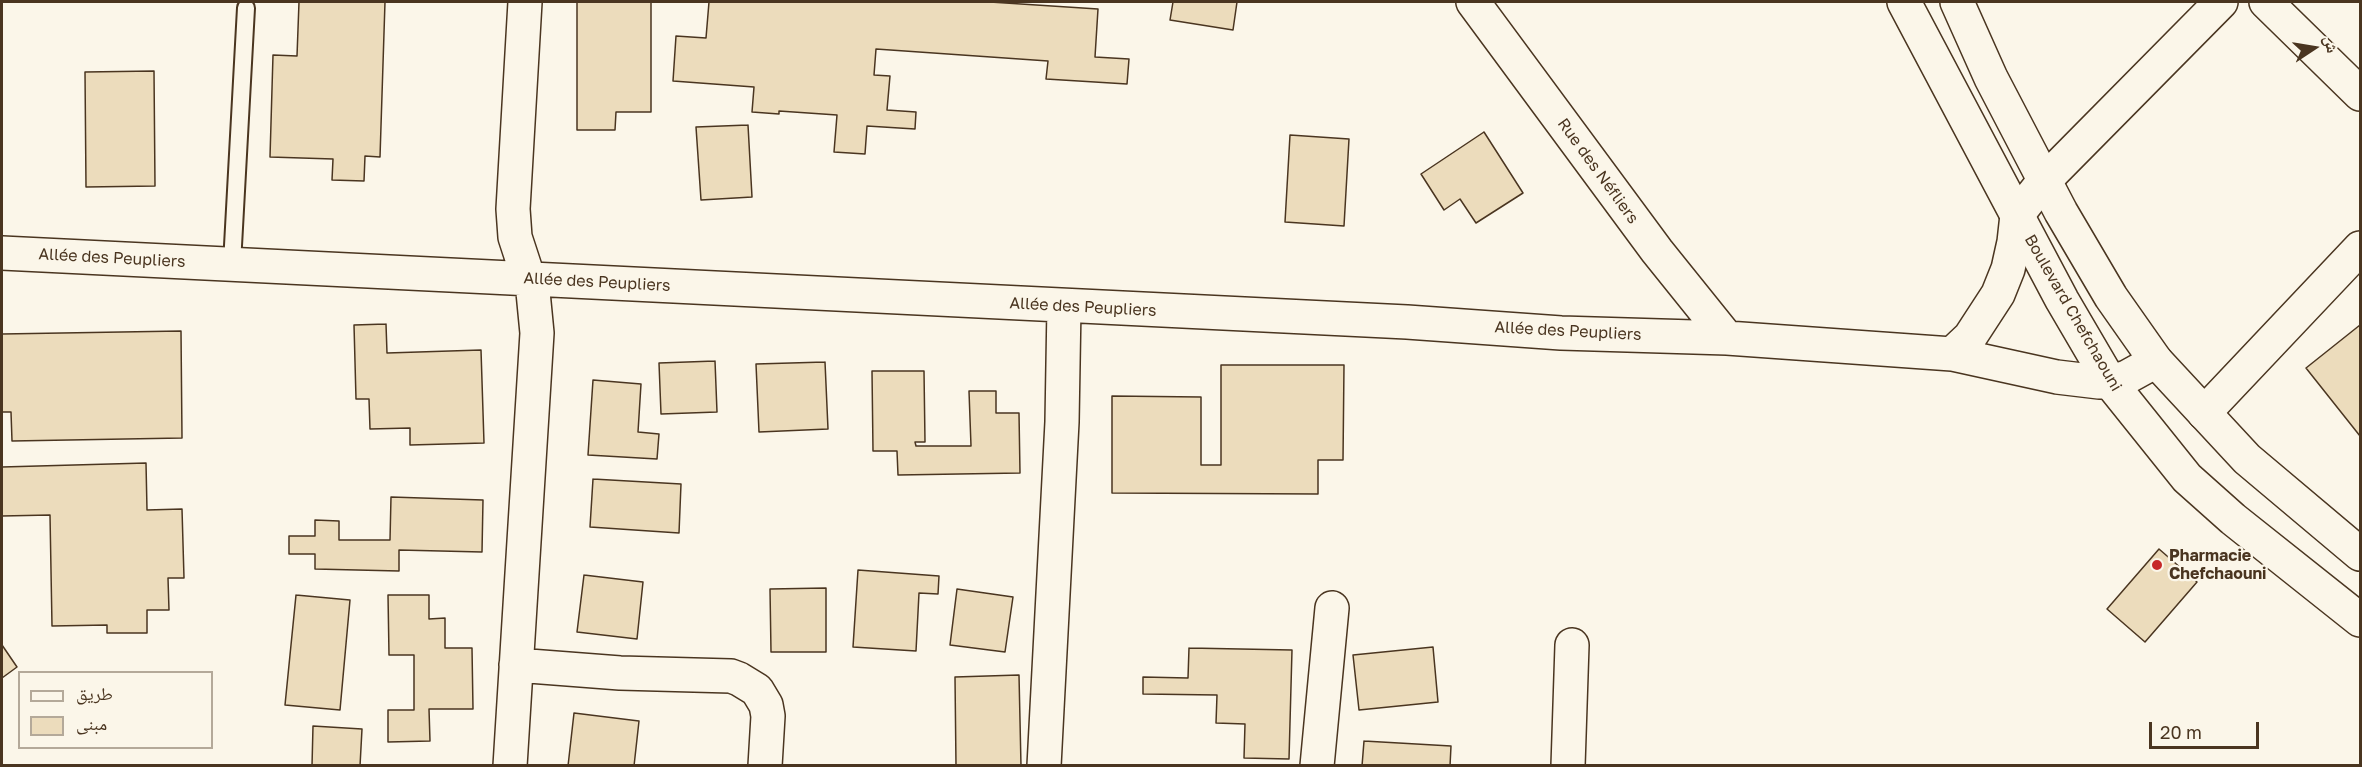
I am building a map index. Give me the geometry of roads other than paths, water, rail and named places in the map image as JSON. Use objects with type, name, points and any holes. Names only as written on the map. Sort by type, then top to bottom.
[{"type":"street","points":[[510,765],[537,333],[533,292],[515,237],[513,208],[525,2]]},
{"type":"street","name":"Rue des Néfliers","points":[[1473,2],[1657,251],[1727,338]]},
{"type":"street","name":"Boulevard Chefchaouni","points":[[1904,2],[2062,300],[2110,382],[2187,478],[2233,519],[2361,620]]},
{"type":"street","points":[[1957,2],[1991,78],[2044,181],[2111,297],[2156,361],[2247,459],[2361,554]]},
{"type":"street","points":[[1952,354],[1970,337],[1998,294],[2008,269],[2017,215],[2044,181],[2221,2]]},
{"type":"street","points":[[2266,2],[2361,94]]},
{"type":"street","points":[[2204,413],[2361,248]]},
{"type":"street","name":"Allée des Peupliers","points":[[2,253],[1407,322],[1561,333],[1727,338],[1952,354],[2057,377],[2110,382],[2138,372],[2156,361]]},
{"type":"street","points":[[1044,765],[1062,422],[1064,306]]},
{"type":"street","points":[[1317,765],[1332,608]]},
{"type":"street","points":[[1568,765],[1572,645]]},
{"type":"street","points":[[516,665],[620,673],[731,676],[739,679],[757,690],[766,705],[768,716],[765,765]]},
{"type":"lane","points":[[232,264],[246,8]]},
{"type":"place","name":"Pharmacie Chefchaouni","points":[[2157,565]]}]
